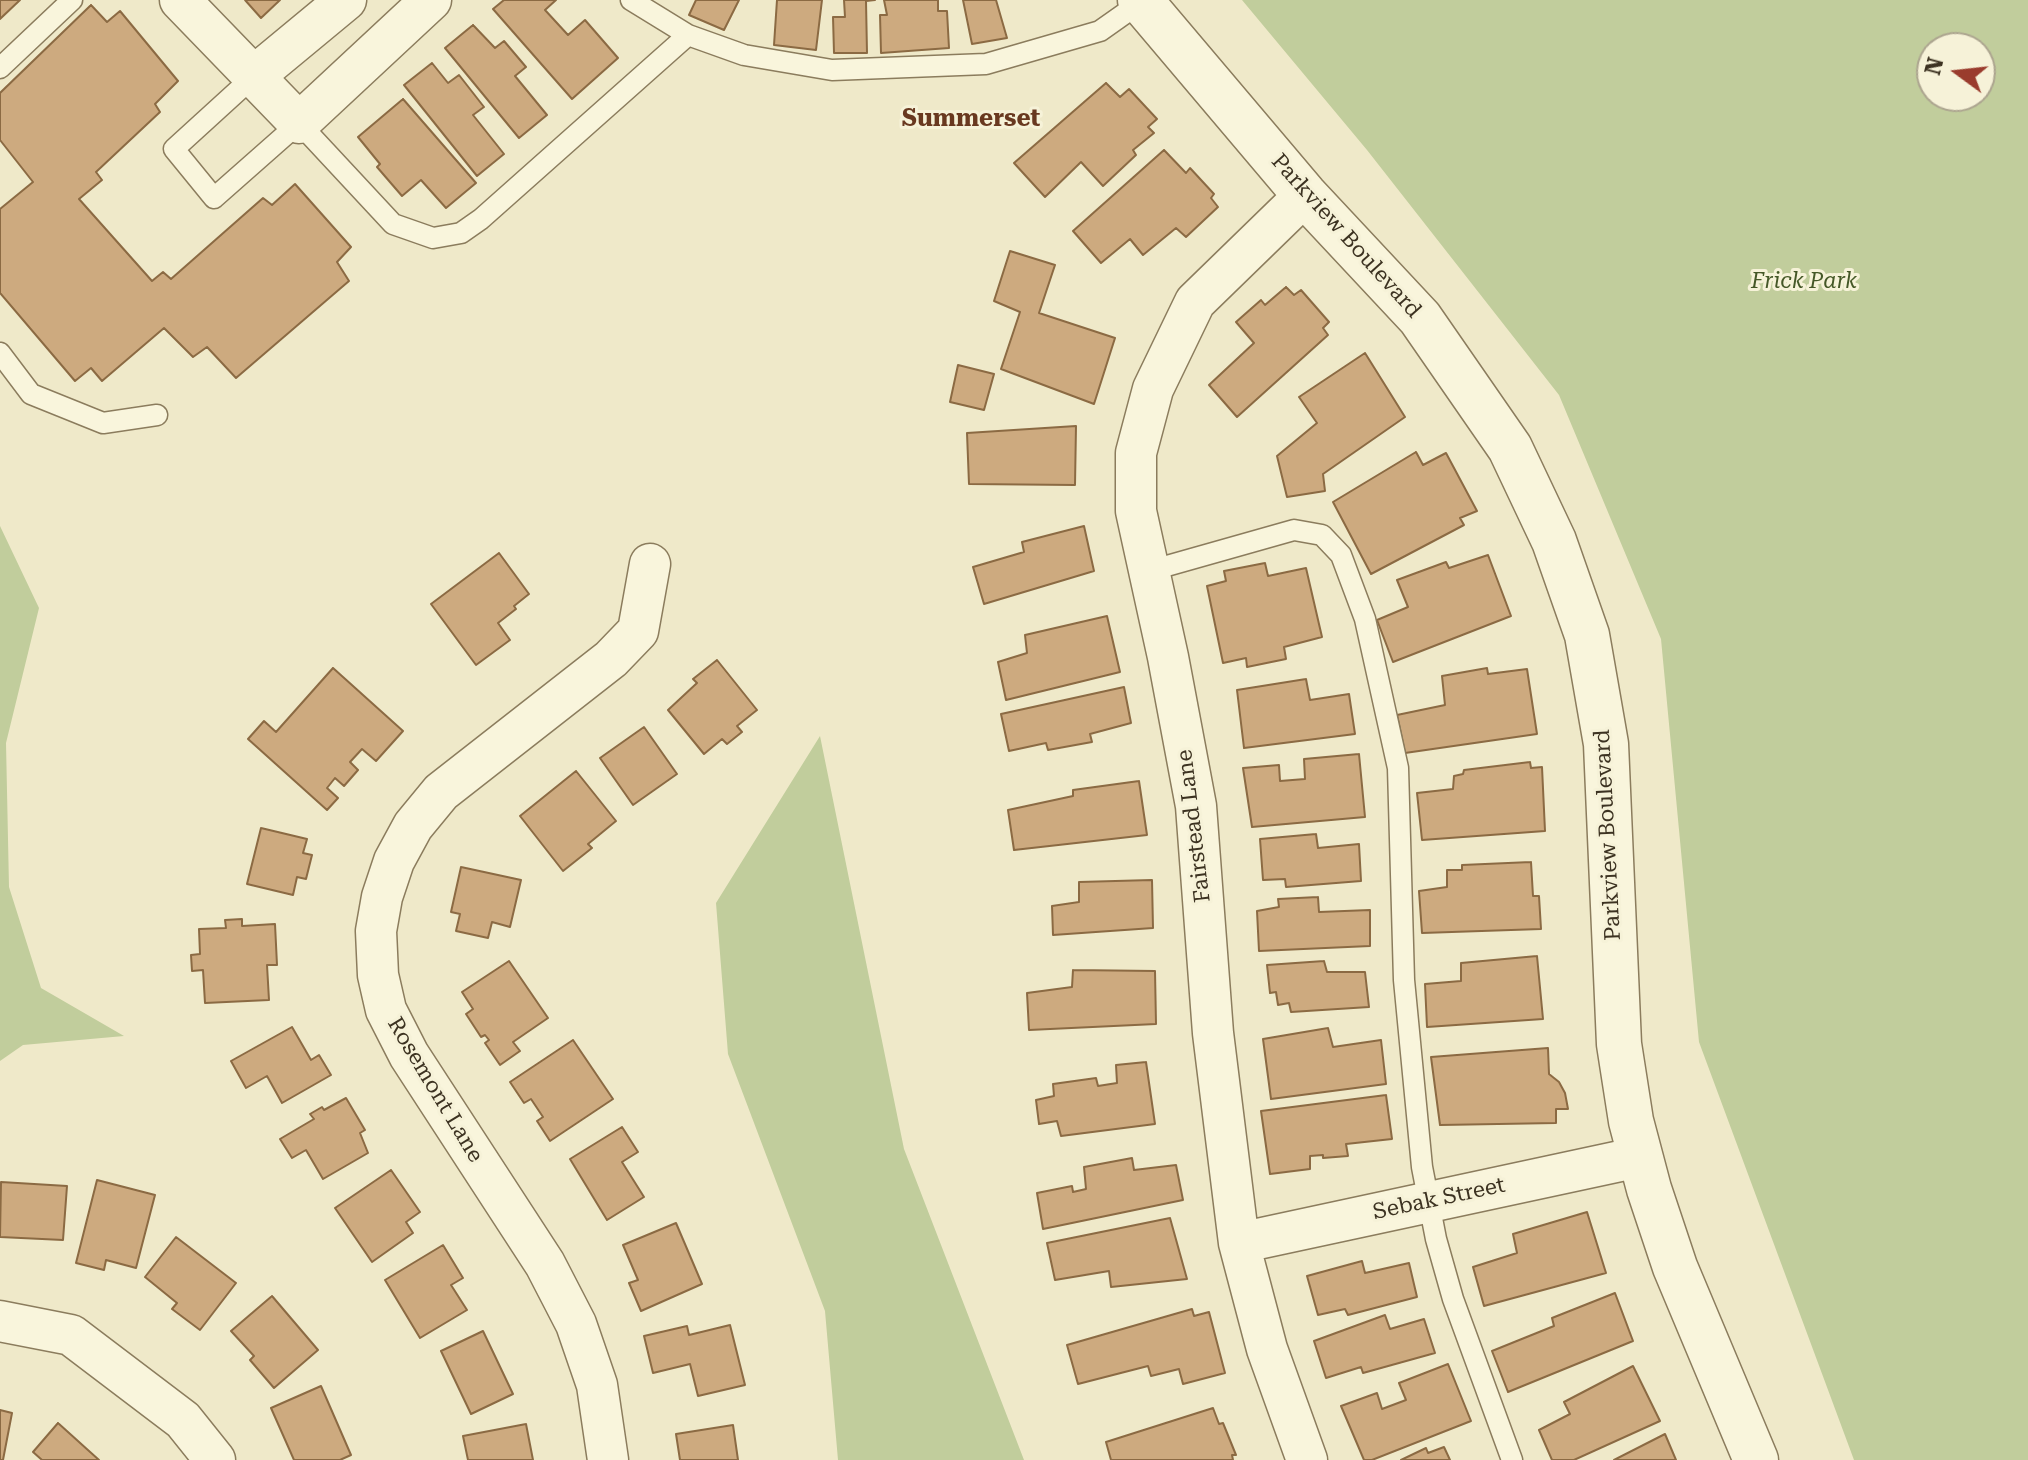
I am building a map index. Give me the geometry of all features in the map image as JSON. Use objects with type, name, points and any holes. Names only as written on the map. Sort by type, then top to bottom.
[{"type":"street","points":[[180,0],[299,123],[431,0]]},
{"type":"street","points":[[253,77],[346,0]]},
{"type":"street","name":"Parkview Boulevard","points":[[1140,1],[1305,195],[1420,318],[1510,448],[1554,541],[1587,635],[1606,744],[1619,1044],[1639,1157],[1675,1267],[1756,1460]]},
{"type":"street","name":"Fairstead Lane","points":[[1305,195],[1195,302],[1153,389],[1136,453],[1136,511],[1196,806],[1213,1033],[1239,1243],[1267,1349],[1307,1460]]},
{"type":"street","name":"Rosemont Lane","points":[[608,1460],[597,1385],[576,1324],[545,1264],[409,1055],[386,1010],[378,975],[376,931],[394,861],[413,826],[441,792],[611,659],[638,631],[650,564]]},
{"type":"street","name":"Sebak Street","points":[[1239,1243],[1639,1157]]},
{"type":"street","points":[[0,1321],[71,1335],[183,1420],[215,1460]]},
{"type":"lane","points":[[0,68],[72,0]]},
{"type":"lane","points":[[631,0],[688,35],[744,55],[832,70],[986,64],[1100,31],[1140,1]]},
{"type":"lane","points":[[253,77],[174,149],[214,198],[299,123],[393,224],[433,238],[461,233],[481,219],[688,35]]},
{"type":"lane","points":[[0,353],[31,394],[103,423],[157,415]]},
{"type":"lane","points":[[1149,571],[1294,530],[1322,535],[1341,555],[1365,619],[1398,768],[1404,980],[1422,1167],[1436,1239],[1453,1299],[1512,1460]]},
{"type":"green space","name":"Frick Park","points":[[1242,0],[2028,0],[2028,1460],[1854,1460],[1699,1042],[1661,639],[1559,395],[1367,150]]},
{"type":"green space","points":[[0,526],[39,608],[6,743],[9,887],[41,988],[124,1036],[23,1045],[0,1061]]},
{"type":"green space","points":[[820,736],[904,1149],[1024,1460],[838,1460],[825,1311],[728,1054],[716,903]]},
{"type":"building","points":[[0,0],[20,0],[0,19]]},
{"type":"building","points":[[245,0],[280,0],[261,18]]},
{"type":"building","points":[[504,0],[556,0],[545,10],[568,35],[585,20],[618,58],[572,99],[493,9]]},
{"type":"building","points":[[696,0],[739,0],[724,30],[689,15]]},
{"type":"building","points":[[777,0],[822,0],[816,50],[774,45]]},
{"type":"building","points":[[844,0],[875,0],[866,1],[867,53],[834,53],[833,17],[845,17]]},
{"type":"building","points":[[884,0],[938,0],[938,11],[947,11],[949,48],[881,53],[880,15],[887,15]]},
{"type":"building","points":[[963,0],[996,0],[1007,38],[972,44]]},
{"type":"building","points":[[91,5],[107,22],[120,11],[178,81],[155,104],[160,112],[96,172],[102,180],[79,199],[152,281],[163,272],[171,279],[263,198],[272,205],[295,184],[351,247],[337,262],[349,281],[236,378],[207,347],[193,357],[164,328],[102,381],[91,368],[75,381],[0,293],[0,209],[33,182],[0,140],[0,93]]},
{"type":"building","points":[[473,25],[495,48],[504,41],[526,67],[515,76],[547,115],[519,138],[445,48]]},
{"type":"building","points":[[432,63],[448,83],[459,75],[484,107],[473,115],[504,154],[477,176],[404,85]]},
{"type":"building","points":[[1106,83],[1120,97],[1129,89],[1157,119],[1148,127],[1154,133],[1133,150],[1136,155],[1103,186],[1081,162],[1045,197],[1014,163]]},
{"type":"building","points":[[403,99],[476,183],[446,208],[421,180],[402,196],[377,167],[380,164],[358,137]]},
{"type":"building","points":[[1164,150],[1186,173],[1190,168],[1214,194],[1211,198],[1218,207],[1186,237],[1176,228],[1143,255],[1130,239],[1101,263],[1073,231]]},
{"type":"building","points":[[1010,251],[1055,265],[1039,313],[1115,338],[1094,404],[1001,369],[1020,312],[994,301]]},
{"type":"building","points":[[1286,287],[1294,295],[1301,290],[1329,322],[1323,328],[1328,335],[1237,417],[1209,385],[1254,343],[1236,322],[1261,300],[1265,305]]},
{"type":"building","points":[[1365,353],[1405,417],[1323,474],[1325,491],[1287,497],[1277,456],[1317,423],[1299,397]]},
{"type":"building","points":[[958,365],[994,374],[984,410],[950,402]]},
{"type":"building","points":[[1076,426],[1075,485],[969,484],[967,433]]},
{"type":"building","points":[[1416,452],[1423,465],[1446,453],[1477,511],[1460,518],[1464,525],[1371,574],[1333,502]]},
{"type":"building","points":[[1084,526],[1094,571],[984,604],[973,567],[1024,552],[1022,542]]},
{"type":"building","points":[[499,553],[529,594],[498,623],[510,640],[476,665],[431,604]]},
{"type":"building","points":[[1488,555],[1511,616],[1393,662],[1377,620],[1408,607],[1397,580],[1446,562],[1449,568]]},
{"type":"building","points":[[1265,563],[1268,576],[1306,568],[1322,637],[1284,647],[1286,659],[1247,667],[1246,658],[1223,663],[1207,586],[1226,581],[1224,571]]},
{"type":"building","points":[[1107,616],[1120,672],[1006,700],[998,662],[1027,653],[1025,635]]},
{"type":"building","points":[[717,660],[757,710],[737,726],[742,732],[727,744],[722,739],[704,754],[668,710],[697,683],[693,679]]},
{"type":"building","points":[[333,668],[403,731],[376,761],[362,749],[350,762],[358,770],[344,786],[335,778],[327,788],[338,798],[327,810],[248,739],[264,721],[276,732]]},
{"type":"building","points":[[1487,668],[1488,674],[1527,669],[1537,734],[1405,753],[1397,715],[1445,705],[1442,676]]},
{"type":"building","points":[[1306,679],[1310,700],[1349,694],[1355,734],[1244,748],[1237,690]]},
{"type":"building","points":[[1124,687],[1131,723],[1090,734],[1092,742],[1048,750],[1046,743],[1009,751],[1001,714]]},
{"type":"building","points":[[644,727],[677,774],[633,805],[600,758]]},
{"type":"building","points":[[1359,754],[1365,817],[1252,827],[1243,768],[1279,765],[1280,781],[1305,779],[1304,759]]},
{"type":"building","points":[[1530,762],[1531,768],[1542,767],[1545,831],[1422,840],[1417,793],[1453,789],[1454,776],[1463,774],[1464,770]]},
{"type":"building","points":[[576,771],[616,821],[588,844],[592,848],[563,871],[520,816]]},
{"type":"building","points":[[1139,781],[1147,835],[1014,850],[1008,810],[1073,796],[1073,790]]},
{"type":"building","points":[[261,828],[307,839],[303,853],[312,855],[306,879],[297,877],[293,895],[247,884]]},
{"type":"building","points":[[1316,834],[1318,848],[1359,844],[1361,881],[1286,887],[1285,879],[1263,880],[1260,839]]},
{"type":"building","points":[[1531,862],[1533,896],[1539,896],[1541,929],[1422,933],[1419,891],[1447,887],[1447,870],[1462,870],[1462,865]]},
{"type":"building","points":[[461,867],[521,880],[510,927],[492,922],[488,938],[456,931],[460,914],[451,912]]},
{"type":"building","points":[[1152,880],[1153,928],[1053,935],[1052,906],[1079,902],[1079,882]]},
{"type":"building","points":[[1318,897],[1319,912],[1370,910],[1370,946],[1259,951],[1257,911],[1279,907],[1278,899]]},
{"type":"building","points":[[242,919],[242,926],[275,924],[277,965],[267,965],[269,1000],[205,1003],[203,970],[192,971],[191,955],[200,954],[199,929],[226,928],[225,920]]},
{"type":"building","points":[[1537,956],[1543,1019],[1427,1027],[1425,984],[1461,981],[1461,963]]},
{"type":"building","points":[[509,961],[548,1018],[513,1042],[520,1051],[500,1065],[485,1043],[489,1040],[485,1035],[481,1037],[466,1014],[473,1009],[462,992]]},
{"type":"building","points":[[1324,961],[1327,972],[1365,972],[1369,1007],[1291,1012],[1289,1003],[1278,1005],[1276,992],[1270,993],[1267,965]]},
{"type":"building","points":[[1073,970],[1155,971],[1156,1024],[1029,1030],[1027,993],[1072,987]]},
{"type":"building","points":[[292,1027],[311,1060],[319,1055],[331,1075],[282,1103],[267,1076],[246,1088],[231,1061]]},
{"type":"building","points":[[1328,1028],[1333,1047],[1381,1040],[1386,1084],[1271,1099],[1263,1039]]},
{"type":"building","points":[[573,1040],[613,1099],[550,1141],[537,1121],[543,1117],[531,1099],[524,1103],[510,1082]]},
{"type":"building","points":[[1548,1048],[1549,1074],[1559,1082],[1565,1093],[1568,1109],[1556,1109],[1556,1123],[1440,1125],[1431,1057]]},
{"type":"building","points":[[1146,1062],[1155,1124],[1061,1136],[1057,1121],[1039,1124],[1036,1100],[1054,1096],[1053,1084],[1096,1078],[1098,1086],[1117,1083],[1116,1065]]},
{"type":"building","points":[[1386,1095],[1392,1139],[1346,1144],[1348,1156],[1310,1156],[1310,1169],[1270,1174],[1261,1111]]},
{"type":"building","points":[[346,1098],[365,1130],[360,1133],[368,1153],[323,1179],[306,1150],[292,1158],[280,1139],[314,1119],[310,1114]]},
{"type":"building","points":[[622,1127],[638,1152],[622,1162],[644,1197],[607,1220],[570,1159]]},
{"type":"building","points":[[1132,1158],[1134,1170],[1176,1165],[1183,1200],[1043,1229],[1037,1193],[1072,1186],[1073,1192],[1086,1189],[1084,1167]]},
{"type":"building","points":[[391,1170],[420,1212],[406,1222],[413,1233],[372,1262],[335,1208]]},
{"type":"building","points":[[97,1180],[155,1195],[136,1268],[106,1260],[104,1270],[76,1263]]},
{"type":"building","points":[[1,1182],[67,1186],[63,1240],[0,1237]]},
{"type":"building","points":[[1587,1212],[1606,1273],[1484,1306],[1473,1267],[1517,1253],[1513,1234]]},
{"type":"building","points":[[1170,1218],[1187,1279],[1111,1287],[1109,1271],[1055,1280],[1047,1243]]},
{"type":"building","points":[[676,1223],[702,1284],[641,1311],[629,1283],[638,1280],[623,1245]]},
{"type":"building","points":[[176,1237],[236,1283],[200,1330],[172,1309],[177,1303],[145,1277]]},
{"type":"building","points":[[443,1245],[463,1278],[451,1285],[467,1310],[420,1338],[385,1280]]},
{"type":"building","points":[[1362,1261],[1365,1273],[1409,1263],[1417,1297],[1348,1315],[1345,1309],[1318,1315],[1307,1276]]},
{"type":"building","points":[[1615,1293],[1633,1341],[1508,1392],[1492,1351],[1554,1326],[1552,1318]]},
{"type":"building","points":[[272,1296],[318,1350],[274,1388],[250,1360],[254,1356],[231,1331]]},
{"type":"building","points":[[1192,1309],[1194,1316],[1209,1312],[1225,1373],[1183,1384],[1179,1369],[1151,1376],[1148,1366],[1078,1384],[1067,1345]]},
{"type":"building","points":[[1385,1315],[1390,1329],[1424,1319],[1435,1353],[1363,1373],[1361,1367],[1326,1378],[1314,1341]]},
{"type":"building","points":[[730,1325],[745,1385],[698,1396],[690,1364],[653,1373],[644,1336],[687,1326],[689,1335]]},
{"type":"building","points":[[483,1331],[513,1394],[471,1414],[441,1351]]},
{"type":"building","points":[[1448,1364],[1471,1421],[1372,1460],[1364,1460],[1341,1406],[1377,1393],[1382,1409],[1406,1400],[1399,1383]]},
{"type":"building","points":[[1633,1366],[1660,1421],[1574,1460],[1552,1460],[1539,1430],[1570,1414],[1564,1402]]},
{"type":"building","points":[[321,1386],[351,1455],[340,1460],[294,1460],[271,1408]]},
{"type":"building","points":[[1213,1408],[1236,1455],[1232,1455],[1233,1460],[1111,1460],[1106,1442]]},
{"type":"building","points":[[0,1410],[12,1413],[3,1460],[0,1460]]},
{"type":"building","points":[[58,1423],[99,1460],[42,1460],[33,1452]]},
{"type":"building","points":[[526,1424],[533,1460],[468,1460],[463,1436]]},
{"type":"building","points":[[733,1425],[738,1460],[680,1460],[676,1434]]},
{"type":"building","points":[[1665,1434],[1676,1460],[1614,1460]]},
{"type":"building","points":[[1444,1447],[1450,1460],[1401,1460],[1426,1448],[1428,1453]]},
{"type":"district","name":"Summerset","points":[[971,119]]}]
